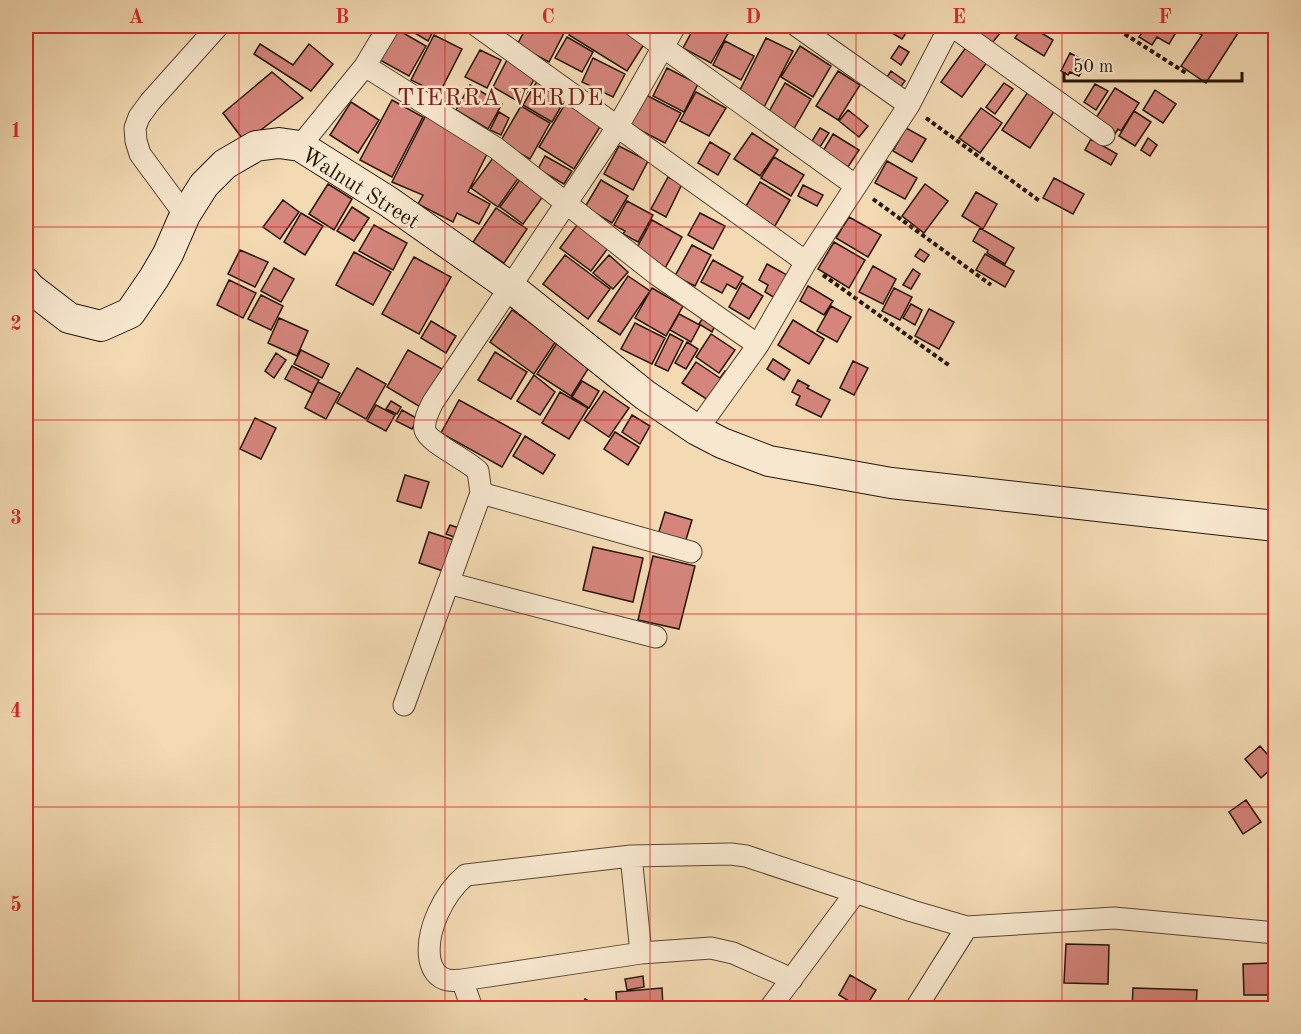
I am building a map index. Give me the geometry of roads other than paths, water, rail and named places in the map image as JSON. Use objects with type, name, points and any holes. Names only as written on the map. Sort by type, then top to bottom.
[{"type":"street","points":[[185,215],[140,154],[135,128],[139,117],[150,102],[218,26]]},
{"type":"street","points":[[300,146],[365,66],[388,26]]},
{"type":"street","points":[[477,26],[806,262]]},
{"type":"street","points":[[634,26],[856,186]]},
{"type":"street","points":[[404,705],[481,493],[478,471],[464,459],[428,437],[424,426],[433,402],[618,126],[675,26]]},
{"type":"street","points":[[797,26],[909,105]]},
{"type":"street","points":[[697,430],[758,345],[806,262],[909,105],[951,26],[1104,135]]},
{"type":"street","points":[[365,66],[496,148],[656,274],[758,345]]},
{"type":"street","name":"Walnut Street","points":[[26,283],[69,318],[101,326],[130,313],[168,254],[185,215],[204,185],[225,164],[256,146],[279,142],[300,146],[389,202],[510,287],[645,395],[697,430],[769,461],[891,483],[1275,526]]},
{"type":"street","points":[[481,493],[691,552]]},
{"type":"street","points":[[448,583],[656,637]]},
{"type":"street","points":[[792,979],[733,953],[711,948],[641,953],[462,980],[447,980],[432,968],[428,950],[430,935],[451,890],[466,875],[631,856],[738,855],[967,927],[1114,918],[1275,933]]},
{"type":"street","points":[[631,856],[641,953]]},
{"type":"street","points":[[770,1008],[856,892]]},
{"type":"street","points":[[916,1008],[967,927]]},
{"type":"street","points":[[462,980],[472,1008]]},
{"type":"district","name":"TIERRA VERDE","points":[[501,97]]}]
